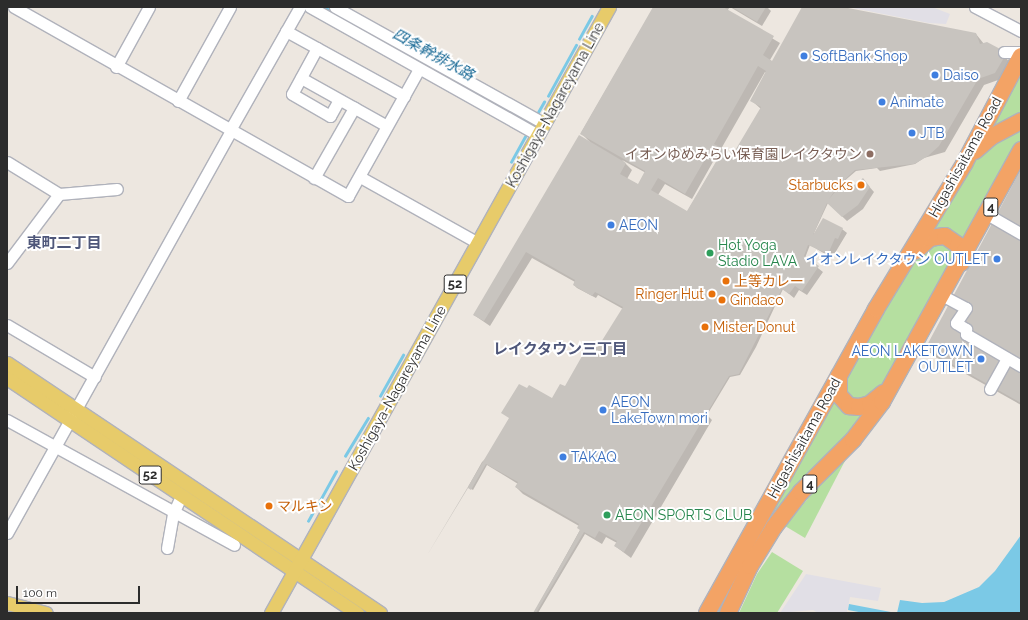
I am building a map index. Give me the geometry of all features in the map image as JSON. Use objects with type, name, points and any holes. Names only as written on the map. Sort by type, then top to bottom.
[{"type":"highway","name":"Higashisaitama Road","points":[[707,613],[892,282],[964,164],[1021,56]]},
{"type":"highway","name":"4","points":[[964,164],[984,142],[1021,121]]},
{"type":"highway","name":"Higashisaitama Road","points":[[728,613],[750,566],[774,527],[801,492],[868,422],[906,363],[1021,150]]},
{"type":"highway","name":"4","points":[[892,282],[904,270],[924,241],[934,236],[950,238],[958,244],[962,254],[961,263]]},
{"type":"highway","name":"4","points":[[839,375],[838,389],[842,400],[850,406],[865,406],[881,396],[906,363]]},
{"type":"main road","name":"Koshigaya-Nagareyama Line","points":[[271,613],[610,7]]},
{"type":"main road","name":"52","points":[[7,363],[182,496],[298,566],[380,613]]},
{"type":"main road","name":"52","points":[[7,378],[73,414],[298,566],[357,613]]},
{"type":"main road","points":[[7,602],[46,613]]},
{"type":"street","points":[[7,11],[9,7]]},
{"type":"street","points":[[14,7],[230,131],[348,196],[360,177],[419,69]]},
{"type":"street","points":[[116,66],[149,7]]},
{"type":"street","points":[[178,101],[230,7]]},
{"type":"street","points":[[7,533],[300,7]]},
{"type":"street","points":[[310,7],[538,135]]},
{"type":"street","points":[[335,7],[545,124]]},
{"type":"street","points":[[975,7],[1021,31]]},
{"type":"street","points":[[286,31],[404,96]]},
{"type":"street","points":[[317,48],[292,94],[330,116],[339,100]]},
{"type":"street","points":[[1004,52],[1021,52]]},
{"type":"street","points":[[301,78],[387,126]]},
{"type":"street","points":[[314,178],[354,108]]},
{"type":"street","points":[[7,162],[59,194],[117,190]]},
{"type":"street","points":[[360,177],[478,243]]},
{"type":"street","points":[[7,263],[59,194]]},
{"type":"street","points":[[992,217],[1021,234]]},
{"type":"street","points":[[947,298],[966,308],[956,323],[966,329],[962,336],[1007,358],[1020,362]]},
{"type":"street","points":[[7,325],[95,377]]},
{"type":"street","points":[[990,389],[1007,358]]},
{"type":"street","points":[[7,420],[173,514],[234,545]]},
{"type":"street","points":[[167,548],[173,514],[182,496]]},
{"type":"shaded area","points":[[848,7],[932,7],[950,14],[946,24],[929,23]]},
{"type":"shaded area","points":[[806,574],[881,588],[878,601],[850,597],[847,612],[852,613],[818,613],[813,610],[780,613]]},
{"type":"green space","points":[[1021,65],[1021,114],[985,133]]},
{"type":"green space","points":[[1021,125],[1021,139],[965,246],[946,230],[929,230],[982,147]]},
{"type":"green space","points":[[931,241],[949,243],[956,259],[878,392],[866,400],[849,399],[844,382],[891,293],[923,248]]},
{"type":"green space","points":[[834,394],[873,409],[802,484],[723,613],[710,613]]},
{"type":"green space","points":[[847,457],[805,538],[785,526],[815,490]]},
{"type":"green space","points":[[772,552],[803,571],[777,613],[739,613],[757,574]]},
{"type":"water","points":[[1021,535],[1021,613],[897,613],[900,600],[922,603],[944,602],[979,587],[995,571]]},
{"type":"water","points":[[849,604],[896,613],[864,613],[848,610]]},
{"type":"building","points":[[653,7],[723,7],[774,36],[763,55],[772,61],[802,7],[843,7],[976,33],[980,44],[987,42],[1002,50],[1005,56],[995,73],[978,79],[939,146],[928,156],[914,164],[855,170],[838,186],[829,199],[843,183],[850,189],[863,178],[870,187],[858,205],[842,217],[827,203],[813,235],[823,218],[843,228],[838,239],[835,238],[828,254],[808,245],[804,256],[819,266],[802,291],[795,286],[789,294],[782,289],[739,374],[729,376],[624,552],[614,546],[617,541],[599,531],[595,538],[584,532],[536,613],[533,613],[580,530],[577,528],[579,524],[515,487],[518,482],[486,464],[471,490],[468,488],[426,557],[509,418],[501,413],[519,384],[527,388],[529,385],[552,398],[560,384],[565,386],[590,342],[598,347],[623,307],[595,292],[592,296],[573,285],[575,280],[526,252],[484,321],[473,315],[579,135],[626,163],[620,174],[638,184],[645,171],[580,134]],"holes":[[[758,66],[766,71],[750,101],[761,107],[733,154],[714,144]],[[708,154],[717,160],[687,211],[651,190],[658,178],[685,194]]]},
{"type":"building","points":[[732,7],[766,7],[757,22]]},
{"type":"building","name":"イオンレイクタウン OUTLET","points":[[1021,169],[1021,403],[925,349]]},
{"type":"waterway","name":"四条幹排水路","points":[[324,7],[532,123]]},
{"type":"waterway","points":[[579,39],[592,16]]},
{"type":"waterway","points":[[548,96],[576,45]]},
{"type":"waterway","points":[[537,114],[544,102]]},
{"type":"waterway","points":[[511,162],[525,137]]},
{"type":"waterway","points":[[380,396],[403,355]]},
{"type":"waterway","points":[[345,456],[368,418]]},
{"type":"waterway","points":[[318,504],[336,472]]},
{"type":"waterway","points":[[308,521],[313,512]]},
{"type":"place","name":"SoftBank Shop","points":[[804,56]]},
{"type":"place","name":"Daiso","points":[[935,75]]},
{"type":"place","name":"Animate","points":[[882,102]]},
{"type":"place","name":"JTB","points":[[912,133]]},
{"type":"place","name":"イオンゆめみらい保育園レイクタウン","points":[[870,154]]},
{"type":"place","name":"Starbucks","points":[[861,185]]},
{"type":"place","name":"AEON","points":[[611,225]]},
{"type":"place","name":"Hot Yoga Stadio LAVA","points":[[710,253]]},
{"type":"place","name":"イオンレイクタウン OUTLET","points":[[997,259]]},
{"type":"place","name":"上等カレー","points":[[726,281]]},
{"type":"place","name":"Ringer Hut","points":[[712,294]]},
{"type":"place","name":"Gindaco","points":[[722,300]]},
{"type":"place","name":"Mister Donut","points":[[705,327]]},
{"type":"place","name":"AEON LAKETOWN OUTLET","points":[[981,359]]},
{"type":"place","name":"AEON LakeTown mori","points":[[603,410]]},
{"type":"place","name":"TAKAQ","points":[[563,457]]},
{"type":"place","name":"マルキン","points":[[269,506]]},
{"type":"place","name":"AEON SPORTS CLUB","points":[[607,515]]},
{"type":"district","name":"東町二丁目","points":[[64,244]]},
{"type":"district","name":"レイクタウン三丁目","points":[[560,350]]}]
